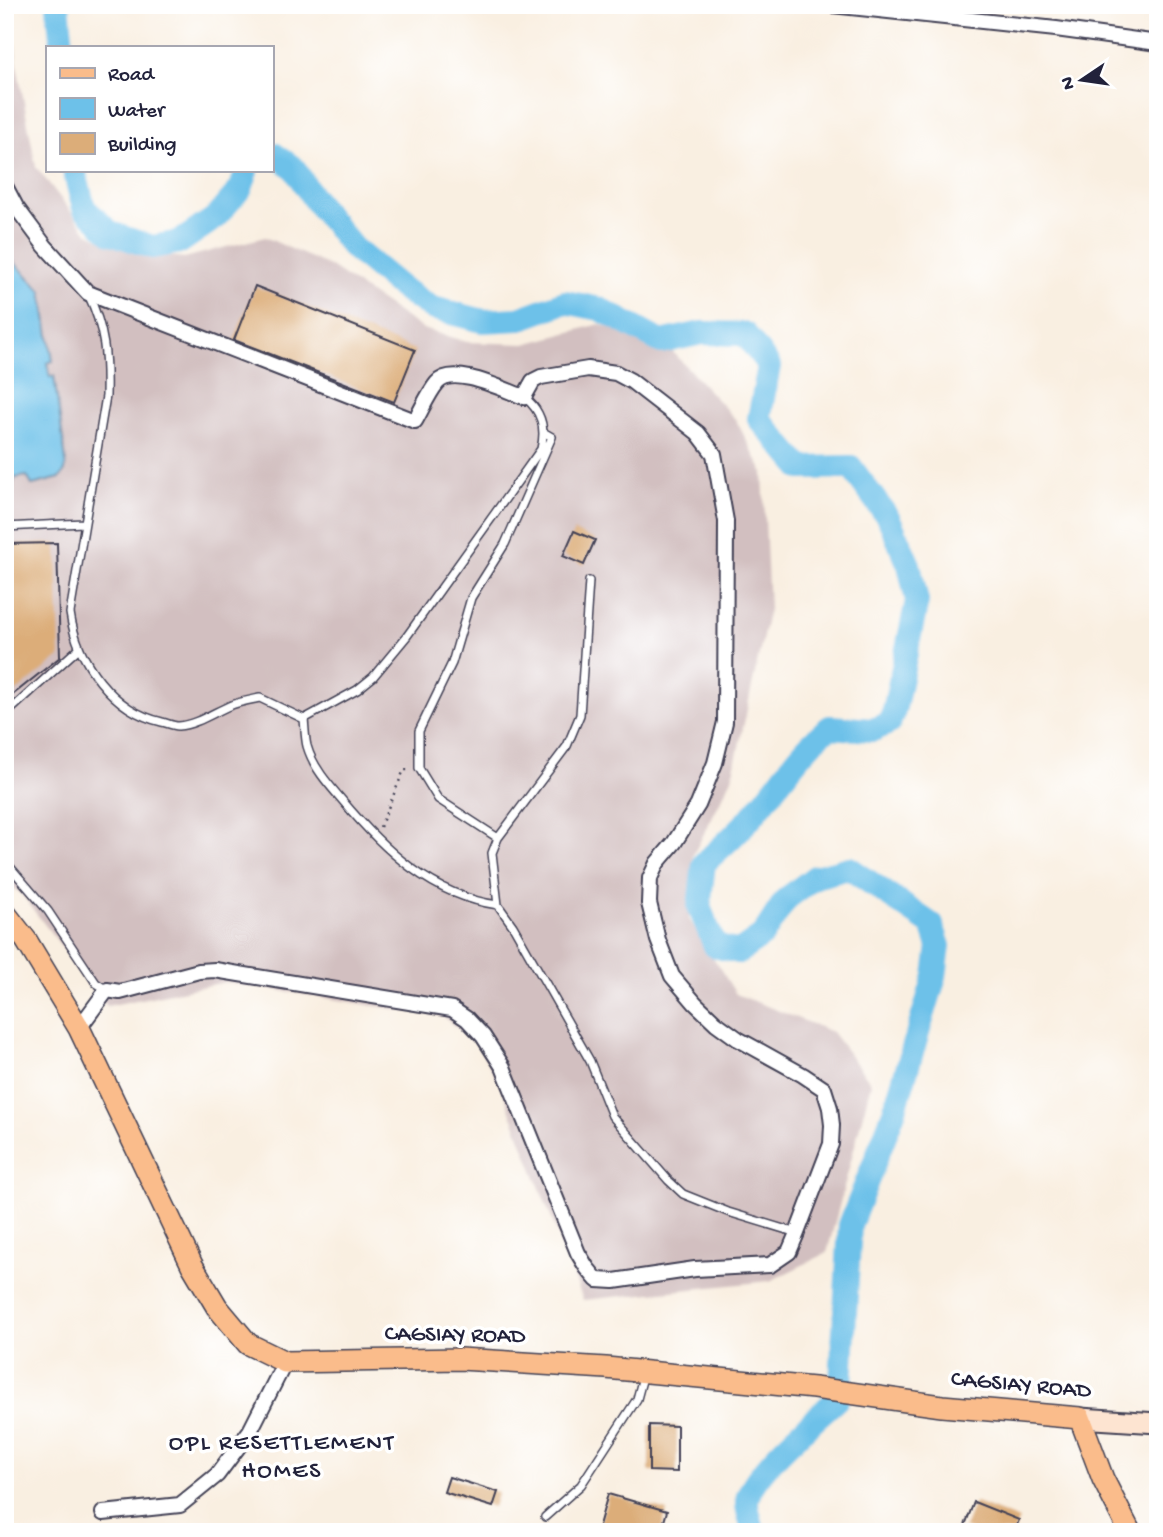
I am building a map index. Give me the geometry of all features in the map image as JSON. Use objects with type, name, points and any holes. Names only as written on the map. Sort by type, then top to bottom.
[{"type":"main road","name":"CAGSIAY ROAD","points":[[5,913],[26,940],[79,1028],[192,1265],[218,1307],[248,1344],[285,1362],[460,1359],[645,1372],[814,1388],[942,1406],[1158,1423]]},
{"type":"main road","points":[[1080,1418],[1103,1479],[1130,1532]]},
{"type":"street","points":[[832,5],[1158,43]]},
{"type":"street","points":[[5,186],[16,207],[45,246],[88,293],[415,421],[437,382],[454,375],[463,375],[524,397],[533,381],[541,377],[588,369],[616,373],[631,381],[698,433],[714,454],[726,521],[725,722],[715,763],[698,805],[674,843],[657,863],[650,878],[649,903],[658,940],[672,976],[695,1003],[738,1039],[824,1089],[830,1108],[831,1144],[789,1252],[770,1265],[695,1269],[614,1281],[597,1280],[578,1252],[503,1067],[483,1036],[467,1019],[452,1009],[215,970],[199,971],[120,992],[107,989],[79,1028]]},
{"type":"street","points":[[103,1513],[180,1505],[217,1475],[250,1431],[285,1362]]},
{"type":"lane","points":[[88,293],[103,333],[107,361],[106,396],[98,452],[83,523],[69,613],[79,648],[113,696],[145,718],[178,726],[232,705],[260,698],[304,719]]},
{"type":"lane","points":[[304,719],[357,690],[373,677],[407,636],[534,460],[541,449],[545,433],[538,411],[524,397]]},
{"type":"lane","points":[[498,838],[438,799],[419,768],[419,731],[452,663],[471,598],[505,544],[552,437],[545,433]]},
{"type":"lane","points":[[5,527],[83,523]]},
{"type":"lane","points":[[589,581],[580,715],[567,746],[498,838],[492,853],[498,905],[513,926],[590,1061],[612,1116],[668,1180],[682,1194],[716,1208],[797,1233]]},
{"type":"lane","points":[[5,715],[79,648]]},
{"type":"lane","points":[[304,719],[307,747],[321,776],[375,839],[411,868],[451,893],[474,902],[498,905]]},
{"type":"lane","points":[[5,861],[48,911],[96,983],[107,989]]},
{"type":"lane","points":[[545,1517],[581,1485],[589,1474],[637,1399],[645,1372]]},
{"type":"path","points":[[375,839],[404,770],[419,768]]},
{"type":"shaded area","points":[[5,5],[11,5],[18,70],[36,167],[87,232],[116,247],[184,258],[265,237],[329,266],[423,329],[467,342],[525,344],[600,324],[672,351],[736,420],[763,472],[769,609],[732,778],[693,855],[689,919],[736,994],[832,1032],[871,1083],[827,1253],[770,1281],[583,1300],[501,1087],[477,1044],[444,1017],[225,982],[107,1006],[22,895],[5,881]]},
{"type":"water","points":[[5,253],[42,291],[53,361],[47,363],[50,377],[54,376],[66,461],[65,471],[60,478],[32,485],[27,476],[15,478],[12,486],[5,487]]},
{"type":"building","points":[[255,286],[415,350],[394,402],[234,340]]},
{"type":"building","points":[[574,531],[595,540],[584,565],[563,556]]},
{"type":"building","points":[[57,543],[60,657],[5,701],[5,544]]},
{"type":"building","points":[[649,1425],[677,1426],[677,1472],[649,1471]]},
{"type":"building","points":[[449,1477],[498,1492],[493,1507],[444,1492]]},
{"type":"building","points":[[608,1494],[667,1511],[661,1532],[609,1532],[598,1529]]},
{"type":"building","points":[[974,1502],[1019,1520],[1014,1532],[975,1532],[964,1528]]},
{"type":"waterway","points":[[58,5],[62,46]]},
{"type":"waterway","points":[[273,154],[294,168],[313,198],[353,248],[400,287],[432,308],[483,321],[519,319],[565,302],[600,309],[661,342],[702,333],[745,334],[769,366],[759,419],[801,468],[851,467],[889,519],[909,565],[917,601],[894,711],[889,723],[873,730],[830,727],[820,735],[752,816],[704,863],[699,907],[715,946],[739,952],[762,936],[786,899],[815,877],[849,868],[932,925],[939,946],[935,976],[894,1112],[850,1225],[841,1383]]},
{"type":"waterway","points":[[75,172],[84,208],[111,233],[152,247],[180,242],[215,218],[241,188],[246,172]]},
{"type":"waterway","points":[[753,1532],[747,1504],[751,1488],[786,1446],[837,1399]]},
{"type":"district","name":"OPL RESETTLEMENT HOMES","points":[[282,1458]]}]
